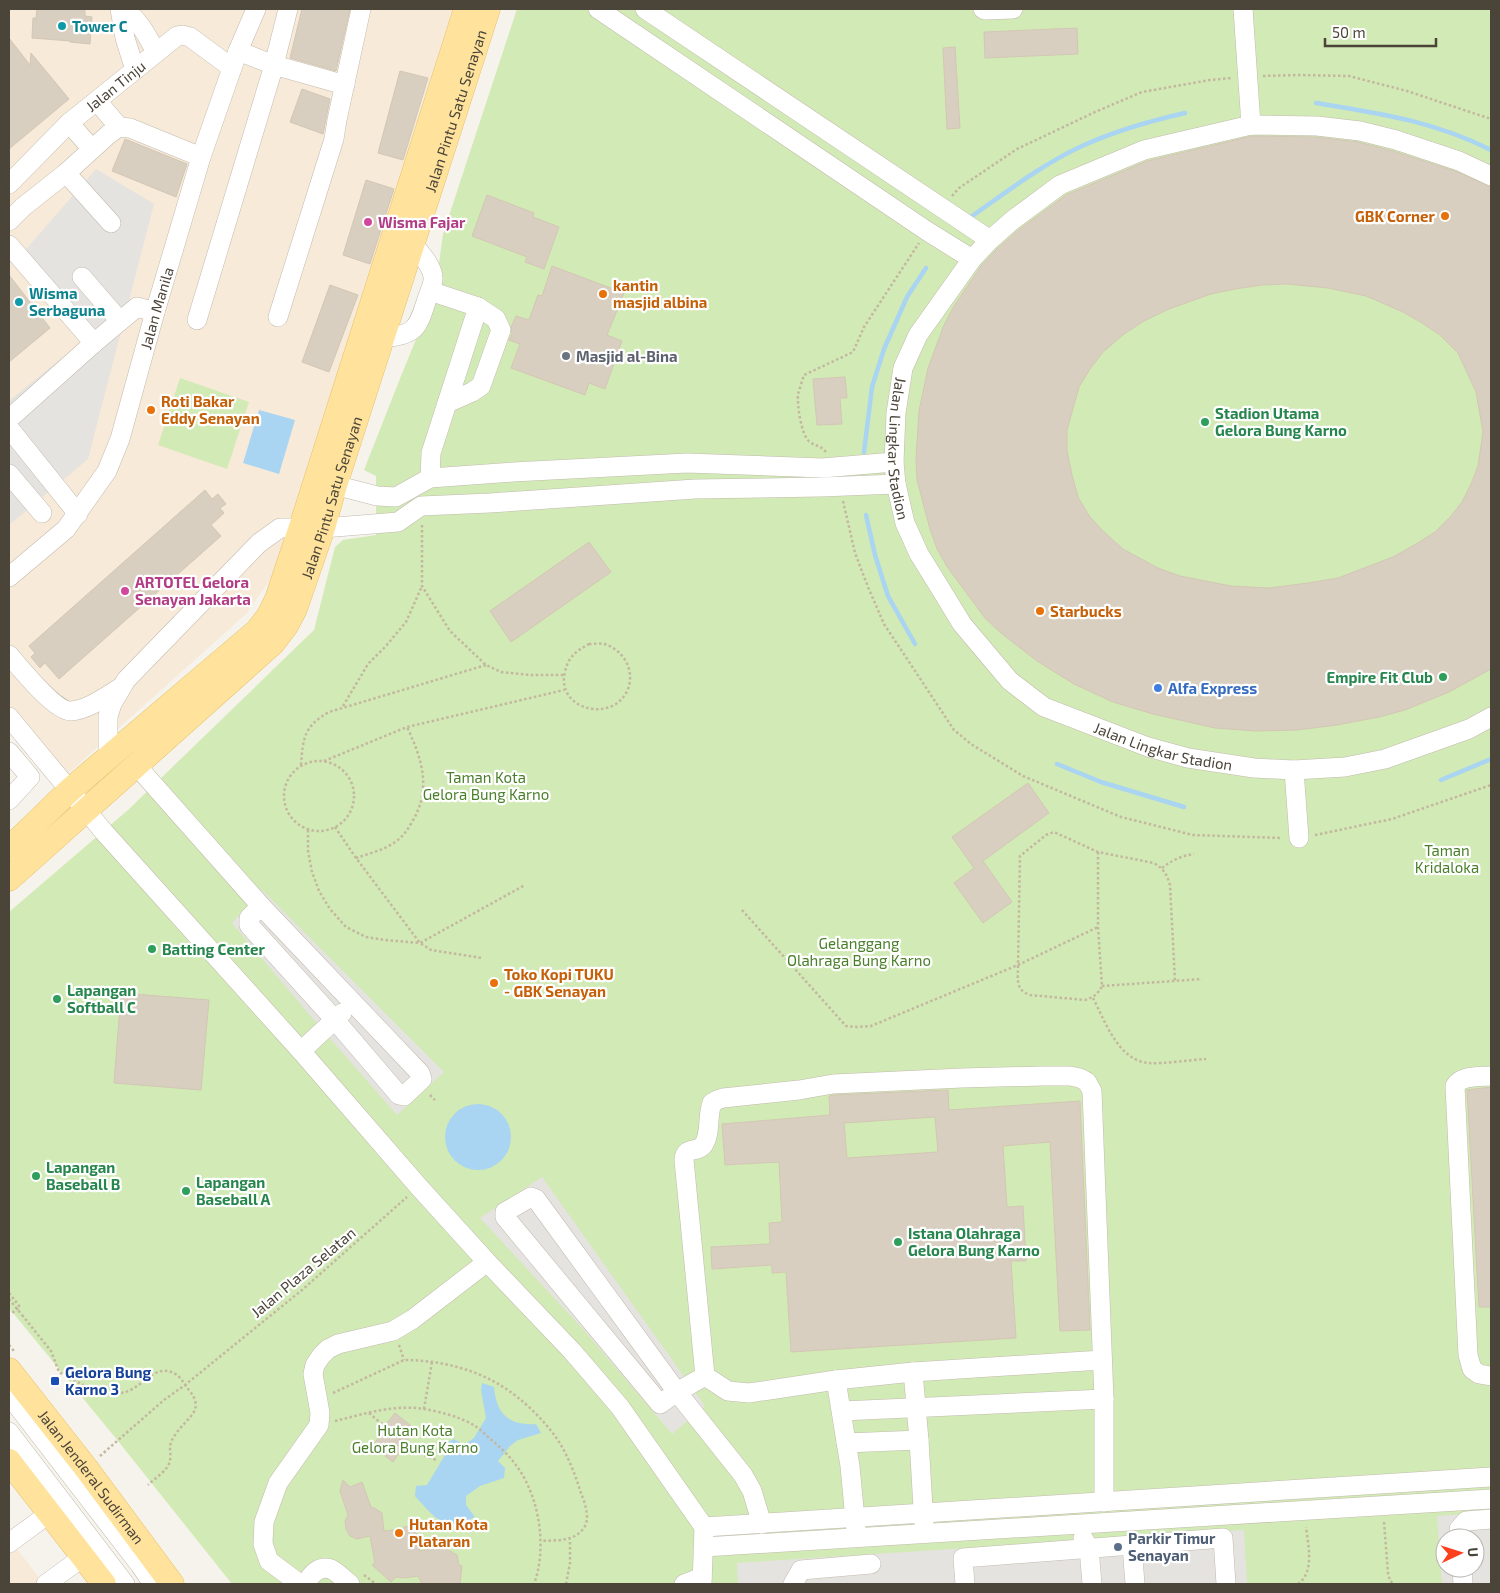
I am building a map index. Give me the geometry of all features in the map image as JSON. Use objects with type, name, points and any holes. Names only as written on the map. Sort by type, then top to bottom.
[{"type":"main road","name":"Jalan Pintu Satu Senayan","points":[[9,879],[273,644],[295,609],[312,527],[466,9]]},
{"type":"main road","name":"Jalan Pintu Satu Senayan","points":[[326,482],[383,338],[488,9]]},
{"type":"main road","name":"Jalan Pintu Satu Senayan","points":[[9,849],[70,790],[257,631],[277,599],[312,527]]},
{"type":"main road","name":"Jalan Jenderal Sudirman","points":[[9,1370],[86,1468],[172,1584]]},
{"type":"main road","points":[[18,1470],[104,1584]]},
{"type":"street","points":[[121,9],[128,12],[143,28],[156,52]]},
{"type":"street","points":[[121,9],[125,38],[135,70]]},
{"type":"street","name":"Jalan Manila","points":[[9,578],[66,529],[107,470],[120,439],[201,157],[235,60],[256,9]]},
{"type":"street","points":[[197,320],[274,64],[288,9]]},
{"type":"street","points":[[278,317],[334,139],[361,9]]},
{"type":"street","points":[[598,9],[972,259]]},
{"type":"street","points":[[645,9],[990,240]]},
{"type":"street","points":[[983,9],[1013,9]]},
{"type":"street","points":[[1243,9],[1251,125]]},
{"type":"street","name":"Jalan Tinju","points":[[9,184],[69,123],[177,36],[182,34],[190,37],[235,60]]},
{"type":"street","points":[[235,60],[274,64],[345,85]]},
{"type":"street","points":[[97,101],[119,127]]},
{"type":"street","points":[[69,123],[92,149]]},
{"type":"street","name":"Jalan Lingkar Stadion","points":[[1491,176],[1459,162],[1410,145],[1360,131],[1307,126],[1251,125],[1144,150],[1067,182],[1022,213],[990,240],[972,259],[918,335],[903,368],[896,413],[894,462],[896,484],[905,523],[919,554],[962,624],[1010,681],[1044,707],[1148,747],[1188,758],[1254,768],[1294,770],[1345,767],[1385,759],[1470,729],[1491,718]]},
{"type":"street","points":[[9,221],[23,207],[119,127],[130,128],[201,157]]},
{"type":"street","points":[[66,173],[111,223]]},
{"type":"street","points":[[921,226],[937,206]]},
{"type":"street","points":[[383,338],[404,335],[419,324],[430,291],[433,278],[430,267],[413,244]]},
{"type":"street","points":[[9,245],[94,343]]},
{"type":"street","points":[[82,277],[120,321]]},
{"type":"street","points":[[430,291],[478,307],[496,318],[501,330],[481,386],[447,403]]},
{"type":"street","points":[[9,419],[137,307],[155,312]]},
{"type":"street","points":[[430,478],[431,453],[478,307]]},
{"type":"street","points":[[9,428],[78,514]]},
{"type":"street","points":[[326,482],[377,496],[396,497],[430,478],[687,463],[826,467],[894,462]]},
{"type":"street","points":[[687,463],[695,489]]},
{"type":"street","points":[[826,467],[831,487]]},
{"type":"street","points":[[9,474],[42,513]]},
{"type":"street","points":[[108,758],[108,716],[112,704],[126,680],[259,543],[280,528],[398,522],[422,506],[490,504],[695,489],[896,484]]},
{"type":"street","points":[[9,656],[63,710],[71,711],[88,706],[122,688]]},
{"type":"street","points":[[9,717],[104,832],[301,1051],[419,1187],[572,1351],[620,1407],[704,1527],[702,1580],[684,1584]]},
{"type":"street","points":[[9,752],[30,777],[9,800]]},
{"type":"street","points":[[136,765],[261,906],[420,1073],[422,1079],[404,1096],[399,1095],[335,1020],[249,925],[249,918],[261,906]]},
{"type":"street","points":[[1294,770],[1299,838]]},
{"type":"street","points":[[301,1051],[352,1002]]},
{"type":"street","points":[[705,1376],[684,1154],[704,1145],[712,1103],[723,1098],[799,1090],[833,1084],[962,1078],[1070,1076],[1080,1078],[1087,1082],[1092,1091],[1104,1399],[1104,1502]]},
{"type":"street","points":[[1491,1076],[1464,1078],[1458,1080],[1455,1086],[1468,1356],[1472,1369],[1479,1374],[1491,1376]]},
{"type":"street","points":[[705,1376],[676,1392],[660,1404],[505,1217],[505,1212],[531,1197],[536,1199],[676,1392],[744,1475],[752,1491],[762,1524]]},
{"type":"street","points":[[300,1584],[268,1561],[263,1544],[264,1522],[278,1483],[319,1425],[320,1413],[313,1374],[320,1356],[338,1344],[393,1331],[433,1305],[487,1262]]},
{"type":"street","points":[[705,1376],[728,1391],[749,1393],[836,1380],[913,1372],[1102,1360]]},
{"type":"street","points":[[913,1372],[924,1534]]},
{"type":"street","points":[[836,1380],[842,1411],[857,1538]]},
{"type":"street","points":[[9,1395],[154,1584]]},
{"type":"street","points":[[842,1411],[1104,1399]]},
{"type":"street","points":[[9,1432],[18,1470],[124,1584]]},
{"type":"street","points":[[846,1443],[919,1440]]},
{"type":"street","points":[[704,1527],[1491,1477]]},
{"type":"street","points":[[704,1547],[1491,1499]]},
{"type":"street","points":[[1461,1528],[1466,1521],[1491,1519]]},
{"type":"street","points":[[10,1542],[57,1522]]},
{"type":"street","points":[[1075,1524],[1089,1548],[1092,1584]]},
{"type":"street","points":[[965,1584],[963,1558],[1223,1538],[1226,1584]]},
{"type":"street","points":[[777,1542],[791,1553],[797,1577],[871,1564]]},
{"type":"street","points":[[1132,1545],[1135,1584]]},
{"type":"street","points":[[46,1584],[83,1557]]},
{"type":"street","points":[[306,1584],[310,1575],[319,1569],[331,1569],[350,1584]]},
{"type":"path","points":[[937,206],[959,188],[1017,149],[1095,112],[1142,92],[1210,80],[1298,75],[1349,76],[1407,91],[1491,119]]},
{"type":"path","points":[[826,467],[828,463],[827,452],[821,446],[810,443],[804,436],[801,426],[798,396],[804,375],[853,352],[864,327],[921,226]]},
{"type":"path","points":[[831,487],[868,588],[884,624],[954,730],[971,744],[1023,776],[1121,817],[1193,835],[1299,838],[1392,819],[1491,785]]},
{"type":"path","points":[[342,707],[368,664],[406,622],[422,586],[422,506]]},
{"type":"path","points":[[422,586],[450,631],[486,664],[501,672],[532,675],[564,675]]},
{"type":"path","points":[[589,644],[602,644],[615,649],[625,658],[630,672],[629,685],[623,698],[612,707],[599,710],[585,708],[564,690],[564,675],[568,662],[576,651],[589,644]]},
{"type":"path","points":[[302,765],[303,741],[317,718],[342,707],[486,664]]},
{"type":"path","points":[[324,761],[406,727],[564,690]]},
{"type":"path","points":[[356,858],[392,844],[405,834],[418,813],[424,789],[422,769],[418,750],[406,727]]},
{"type":"path","points":[[324,761],[335,764],[346,773],[352,785],[354,799],[350,812],[335,827],[320,831],[308,830],[292,818],[285,806],[284,792],[288,779],[296,769],[308,762],[324,761]]},
{"type":"path","points":[[335,827],[420,943],[431,950],[482,958]]},
{"type":"path","points":[[308,830],[308,851],[312,872],[319,891],[330,909],[346,928],[366,937],[420,943],[525,885]]},
{"type":"path","points":[[1098,852],[1098,927],[1102,986],[1093,998],[1086,1000],[1030,995],[1023,992],[1018,983],[1019,864],[1022,853],[1046,835],[1054,832],[1098,852],[1154,864],[1162,868],[1167,875],[1170,885],[1175,981]]},
{"type":"path","points":[[1162,868],[1170,861],[1184,855],[1194,854]]},
{"type":"path","points":[[742,910],[846,1026],[857,1027],[871,1026],[1018,965],[1098,927]]},
{"type":"path","points":[[1102,986],[1202,979]]},
{"type":"path","points":[[1093,998],[1117,1043],[1137,1060],[1148,1063],[1206,1059]]},
{"type":"path","name":"Jalan Plaza Selatan","points":[[86,1468],[164,1400],[302,1290],[419,1187]]},
{"type":"path","points":[[9,1293],[20,1307],[12,1313]]},
{"type":"path","points":[[9,1299],[51,1351],[59,1372],[82,1385],[108,1393],[122,1393],[131,1390],[158,1371],[168,1371],[177,1375],[193,1395],[196,1406],[195,1413],[178,1430],[173,1439],[170,1448],[171,1459],[168,1466],[148,1485]]},
{"type":"path","points":[[318,1400],[404,1360],[432,1362],[455,1367],[499,1384],[523,1401],[561,1445],[585,1504],[587,1520],[585,1527],[579,1534],[570,1539],[541,1541]]},
{"type":"path","points":[[424,1409],[432,1362]]},
{"type":"path","points":[[319,1425],[369,1413],[402,1408],[424,1409],[452,1416],[475,1426],[506,1453],[520,1470],[538,1512],[541,1561],[534,1584]]},
{"type":"path","points":[[369,1413],[412,1450],[436,1460]]},
{"type":"path","points":[[1382,1505],[1388,1573],[1390,1581],[1394,1584]]},
{"type":"path","points":[[1298,1584],[1306,1577],[1308,1566],[1305,1510]]},
{"type":"path","points":[[566,1584],[570,1563],[570,1539]]},
{"type":"shaded area","points":[[9,9],[460,9],[280,566],[246,614],[62,779],[9,722]]},
{"type":"shaded area","points":[[96,169],[154,204],[88,459],[9,525],[9,401],[85,339],[21,255]]},
{"type":"shaded area","points":[[262,890],[444,1072],[397,1115],[232,923]]},
{"type":"shaded area","points":[[542,1177],[705,1406],[672,1434],[582,1328],[480,1218]]},
{"type":"shaded area","points":[[1491,1512],[1491,1584],[1442,1584],[1442,1578],[1485,1578],[1485,1528],[1438,1528],[1437,1516]]},
{"type":"shaded area","name":"Parkir Timur Senayan","points":[[1244,1530],[1247,1584],[738,1584],[737,1563]]},
{"type":"shaded area","points":[[9,1538],[11,1541],[44,1584],[9,1584]]},
{"type":"green space","name":"Gelanggang Olahraga Bung Karno","points":[[517,9],[1491,9],[1491,1584],[232,1584],[9,1308],[9,912],[128,810],[314,630],[335,547],[343,540],[376,535],[376,476],[364,470],[435,293],[443,234]]},
{"type":"green space","points":[[180,378],[249,402],[227,469],[158,445]]},
{"type":"water","points":[[259,410],[295,420],[279,474],[243,463]]},
{"type":"water","points":[[484,1104],[502,1113],[509,1124],[511,1137],[509,1150],[502,1161],[491,1168],[472,1170],[454,1161],[447,1150],[445,1131],[454,1113],[465,1106]]},
{"type":"water","points":[[482,1383],[494,1387],[498,1404],[506,1416],[518,1423],[536,1424],[541,1433],[518,1440],[510,1446],[498,1461],[505,1468],[504,1478],[480,1486],[466,1496],[466,1505],[475,1517],[455,1524],[448,1523],[435,1517],[415,1496],[416,1486],[427,1485],[445,1455],[448,1442],[454,1439],[464,1445],[474,1438],[486,1418],[481,1390]]},
{"type":"building","name":"Tower C","points":[[37,9],[85,9],[85,16],[92,17],[90,44],[32,38],[33,18],[36,18]]},
{"type":"building","points":[[302,9],[350,9],[336,71],[290,58]]},
{"type":"building","points":[[1077,28],[1078,54],[985,58],[984,32]]},
{"type":"building","points":[[9,38],[30,65],[31,53],[69,99],[9,149]]},
{"type":"building","points":[[955,47],[960,128],[947,129],[943,48]]},
{"type":"building","points":[[400,71],[428,78],[403,160],[378,153]]},
{"type":"building","points":[[302,89],[330,99],[323,134],[290,122]]},
{"type":"building","name":"Stadion Utama Gelora Bung Karno","points":[[1252,136],[1316,137],[1358,142],[1393,151],[1455,171],[1491,187],[1491,669],[1449,692],[1405,710],[1379,717],[1297,730],[1256,731],[1215,728],[1153,714],[1113,702],[1074,684],[1037,661],[1001,633],[985,618],[948,568],[937,549],[930,529],[917,480],[916,458],[919,411],[928,368],[944,325],[954,306],[981,266],[1021,228],[1066,195],[1147,161]],"holes":[[[1287,284],[1328,288],[1366,296],[1403,312],[1440,335],[1458,353],[1476,392],[1483,432],[1478,466],[1462,502],[1435,532],[1393,557],[1338,578],[1308,583],[1269,588],[1231,586],[1180,576],[1158,568],[1123,549],[1090,517],[1078,497],[1067,451],[1067,430],[1079,387],[1103,352],[1124,334],[1144,321],[1169,309],[1211,294],[1262,285]]]},
{"type":"building","points":[[125,139],[187,164],[176,197],[112,171]]},
{"type":"building","name":"Wisma Fajar","points":[[366,180],[394,189],[370,264],[343,255]]},
{"type":"building","points":[[487,195],[534,213],[533,217],[559,227],[544,269],[525,262],[527,257],[472,236]]},
{"type":"building","name":"Masjid al-Bina","points":[[552,266],[624,293],[607,335],[622,341],[605,389],[589,383],[585,395],[511,368],[520,344],[509,340],[512,334],[511,327],[516,316],[529,320],[538,295],[542,296]]},
{"type":"building","name":"Wisma Serbaguna","points":[[9,275],[50,328],[9,362]]},
{"type":"building","points":[[330,285],[358,295],[329,372],[302,362]]},
{"type":"building","points":[[845,377],[847,398],[840,398],[842,424],[817,425],[813,379]]},
{"type":"building","name":"ARTOTEL Gelora Senayan Jakarta","points":[[205,490],[212,499],[218,494],[226,504],[220,508],[224,513],[211,525],[221,536],[59,679],[45,663],[40,668],[31,657],[35,653],[29,646]]},
{"type":"building","points":[[589,542],[611,572],[511,642],[490,611]]},
{"type":"building","points":[[1028,783],[1049,813],[983,861],[1012,902],[983,923],[954,883],[974,868],[952,837]]},
{"type":"building","points":[[121,993],[209,1000],[201,1090],[114,1083]]},
{"type":"building","points":[[1491,1087],[1491,1307],[1479,1307],[1467,1090]]},
{"type":"building","name":"Istana Olahraga Gelora Bung Karno","points":[[948,1090],[949,1110],[1080,1101],[1090,1330],[1060,1331],[1050,1142],[1003,1146],[1007,1207],[1023,1206],[1026,1261],[1011,1261],[1016,1338],[791,1352],[786,1272],[772,1273],[772,1265],[712,1269],[711,1247],[770,1244],[769,1223],[782,1222],[779,1162],[725,1165],[722,1124],[830,1115],[829,1096]],"holes":[[[935,1117],[938,1152],[847,1158],[844,1123]]]},
{"type":"building","points":[[395,1413],[415,1429],[393,1462],[372,1446],[389,1425],[387,1423]]},
{"type":"building","name":"Hutan Kota Plataran","points":[[343,1480],[350,1487],[362,1482],[371,1507],[382,1513],[384,1531],[393,1530],[398,1532],[406,1526],[423,1538],[419,1551],[443,1547],[457,1555],[459,1565],[462,1566],[460,1583],[422,1584],[418,1576],[396,1577],[391,1582],[372,1565],[375,1563],[370,1536],[357,1539],[350,1536],[346,1529],[345,1521],[348,1515],[340,1491]]},
{"type":"waterway","points":[[1316,103],[1405,119],[1448,132],[1491,150]]},
{"type":"waterway","points":[[968,219],[1038,171],[1082,146],[1133,127],[1185,113]]},
{"type":"waterway","points":[[864,452],[872,387],[884,349],[907,297],[926,268]]},
{"type":"waterway","points":[[866,515],[875,555],[888,596],[915,644]]},
{"type":"waterway","points":[[1441,780],[1491,759]]},
{"type":"waterway","points":[[1057,764],[1101,782],[1184,807]]},
{"type":"place","name":"Tower C","points":[[62,26]]},
{"type":"place","name":"GBK Corner","points":[[1445,216]]},
{"type":"place","name":"Wisma Fajar","points":[[368,222]]},
{"type":"place","name":"kantin masjid albina","points":[[603,294]]},
{"type":"place","name":"Wisma Serbaguna","points":[[19,302]]},
{"type":"place","name":"Masjid al-Bina","points":[[566,356]]},
{"type":"place","name":"Roti Bakar Eddy Senayan","points":[[151,410]]},
{"type":"place","name":"Stadion Utama Gelora Bung Karno","points":[[1205,422]]},
{"type":"place","name":"ARTOTEL Gelora Senayan Jakarta","points":[[125,591]]},
{"type":"place","name":"Starbucks","points":[[1040,611]]},
{"type":"place","name":"Empire Fit Club","points":[[1443,677]]},
{"type":"place","name":"Alfa Express","points":[[1158,688]]},
{"type":"place","name":"Batting Center","points":[[152,949]]},
{"type":"place","name":"Toko Kopi TUKU - GBK Senayan","points":[[494,983]]},
{"type":"place","name":"Lapangan Softball C","points":[[57,999]]},
{"type":"place","name":"Lapangan Baseball B","points":[[36,1176]]},
{"type":"place","name":"Lapangan Baseball A","points":[[186,1191]]},
{"type":"place","name":"Istana Olahraga Gelora Bung Karno","points":[[898,1242]]},
{"type":"place","name":"Gelora Bung Karno 3","points":[[55,1381]]},
{"type":"place","name":"Hutan Kota Plataran","points":[[399,1533]]},
{"type":"place","name":"Parkir Timur Senayan","points":[[1118,1547]]},
{"type":"park label","name":"Taman Kota Gelora Bung Karno","points":[[486,786]]},
{"type":"park label","name":"Taman Kridaloka","points":[[1447,858]]},
{"type":"park label","name":"Hutan Kota Gelora Bung Karno","points":[[415,1438]]}]
